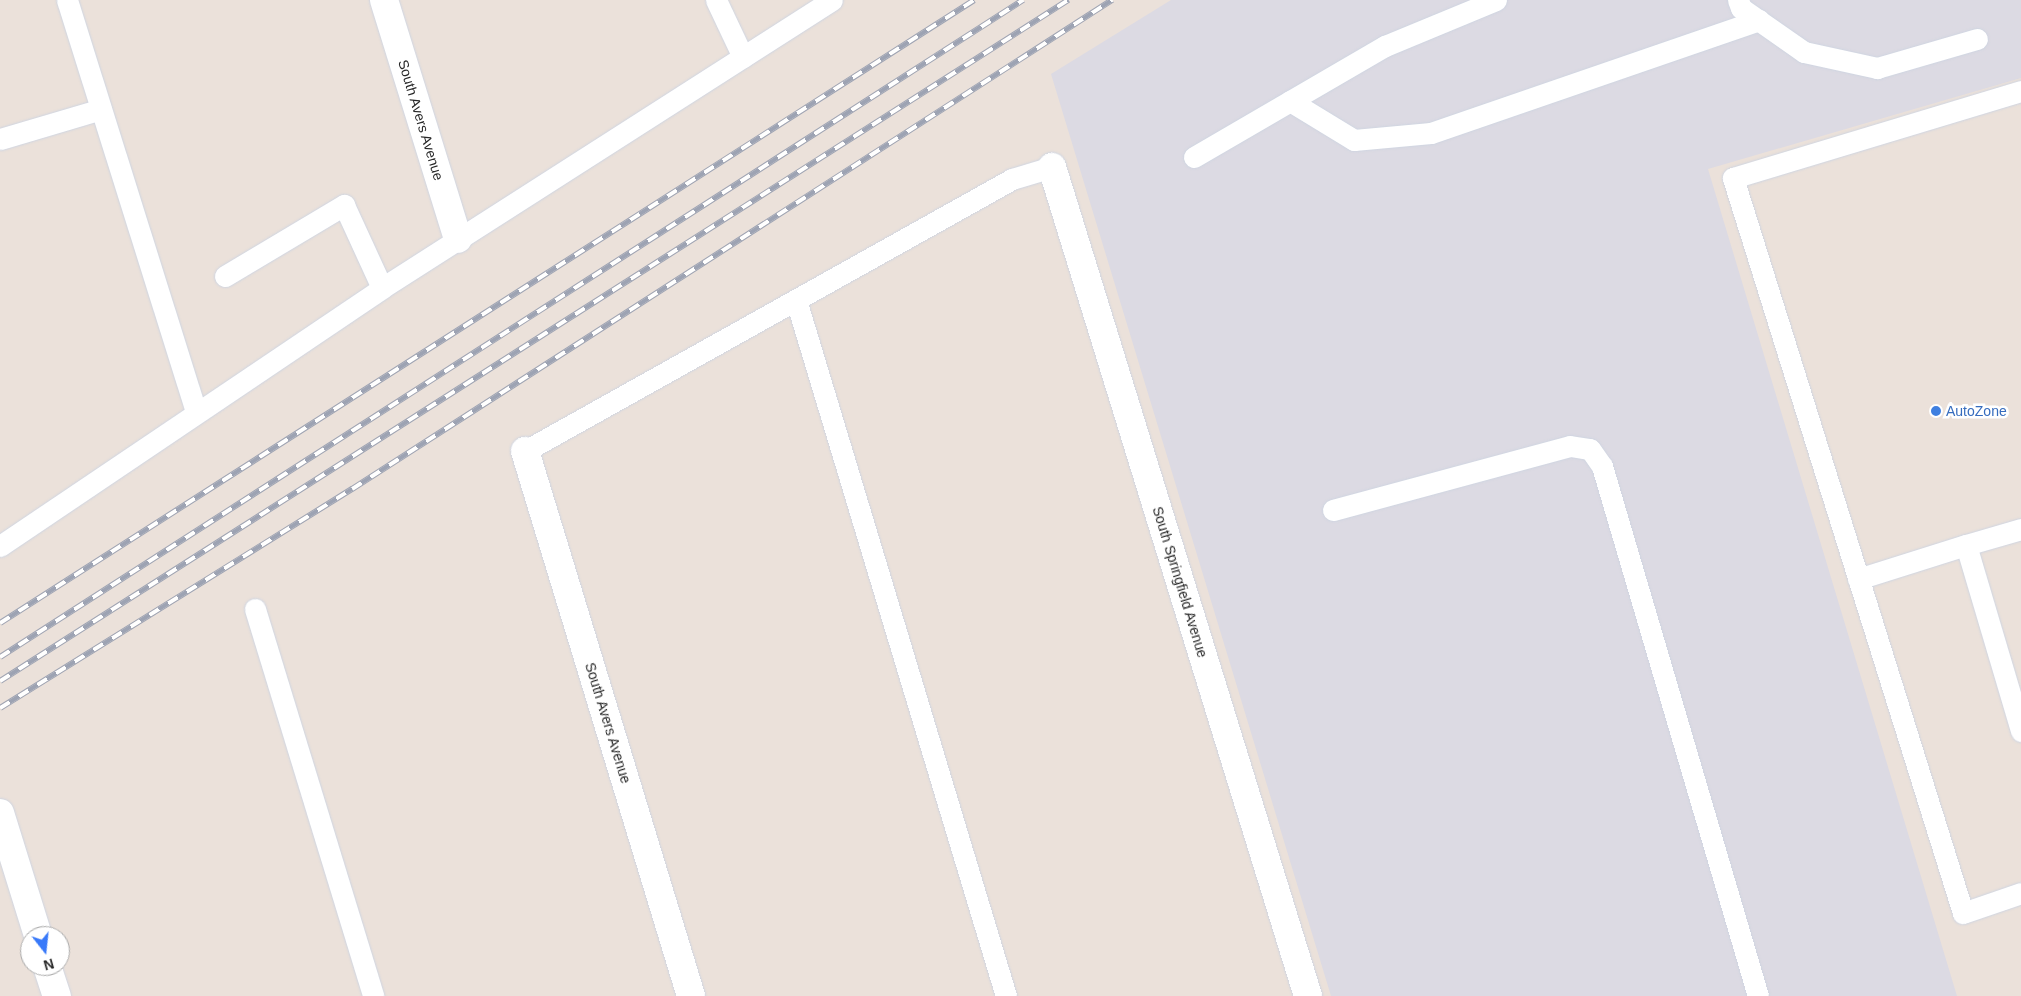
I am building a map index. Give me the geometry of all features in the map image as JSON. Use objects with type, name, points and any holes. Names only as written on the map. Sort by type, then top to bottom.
[{"type":"street","name":"South Avers Avenue","points":[[384,0],[458,239]]},
{"type":"street","name":"South Springfield Avenue","points":[[1052,167],[1308,996]]},
{"type":"street","name":"South Avers Avenue","points":[[524,451],[691,996]]},
{"type":"street","points":[[0,813],[35,926]]},
{"type":"street","points":[[51,976],[57,996]]},
{"type":"lane","points":[[67,0],[196,411]]},
{"type":"lane","points":[[716,0],[743,57]]},
{"type":"lane","points":[[0,546],[196,411],[382,288],[832,0]]},
{"type":"lane","points":[[1194,157],[1385,46],[1496,0]]},
{"type":"lane","points":[[1738,0],[1741,8],[1804,52],[1877,68],[1977,39]]},
{"type":"lane","points":[[1290,101],[1354,140],[1431,133],[1759,20]]},
{"type":"lane","points":[[2021,91],[1733,178],[1963,913],[2021,893]]},
{"type":"lane","points":[[0,139],[101,109]]},
{"type":"lane","points":[[524,451],[1012,180],[1052,167]]},
{"type":"lane","points":[[225,276],[344,205],[382,288]]},
{"type":"lane","points":[[796,300],[1006,996]]},
{"type":"lane","points":[[1333,510],[1570,446],[1590,449],[1602,466],[1758,996]]},
{"type":"lane","points":[[1858,579],[2021,529]]},
{"type":"lane","points":[[1966,545],[2021,731]]},
{"type":"lane","points":[[255,609],[374,996]]},
{"type":"shaded area","points":[[1171,0],[2021,0],[2021,78],[1708,169],[1957,996],[1331,996],[1051,74]]},
{"type":"railway","points":[[0,623],[974,0]]},
{"type":"railway","points":[[0,657],[1023,0]]},
{"type":"railway","points":[[0,681],[1068,0]]},
{"type":"railway","points":[[0,708],[352,489],[1112,0]]},
{"type":"place","name":"AutoZone","points":[[1936,411]]}]
